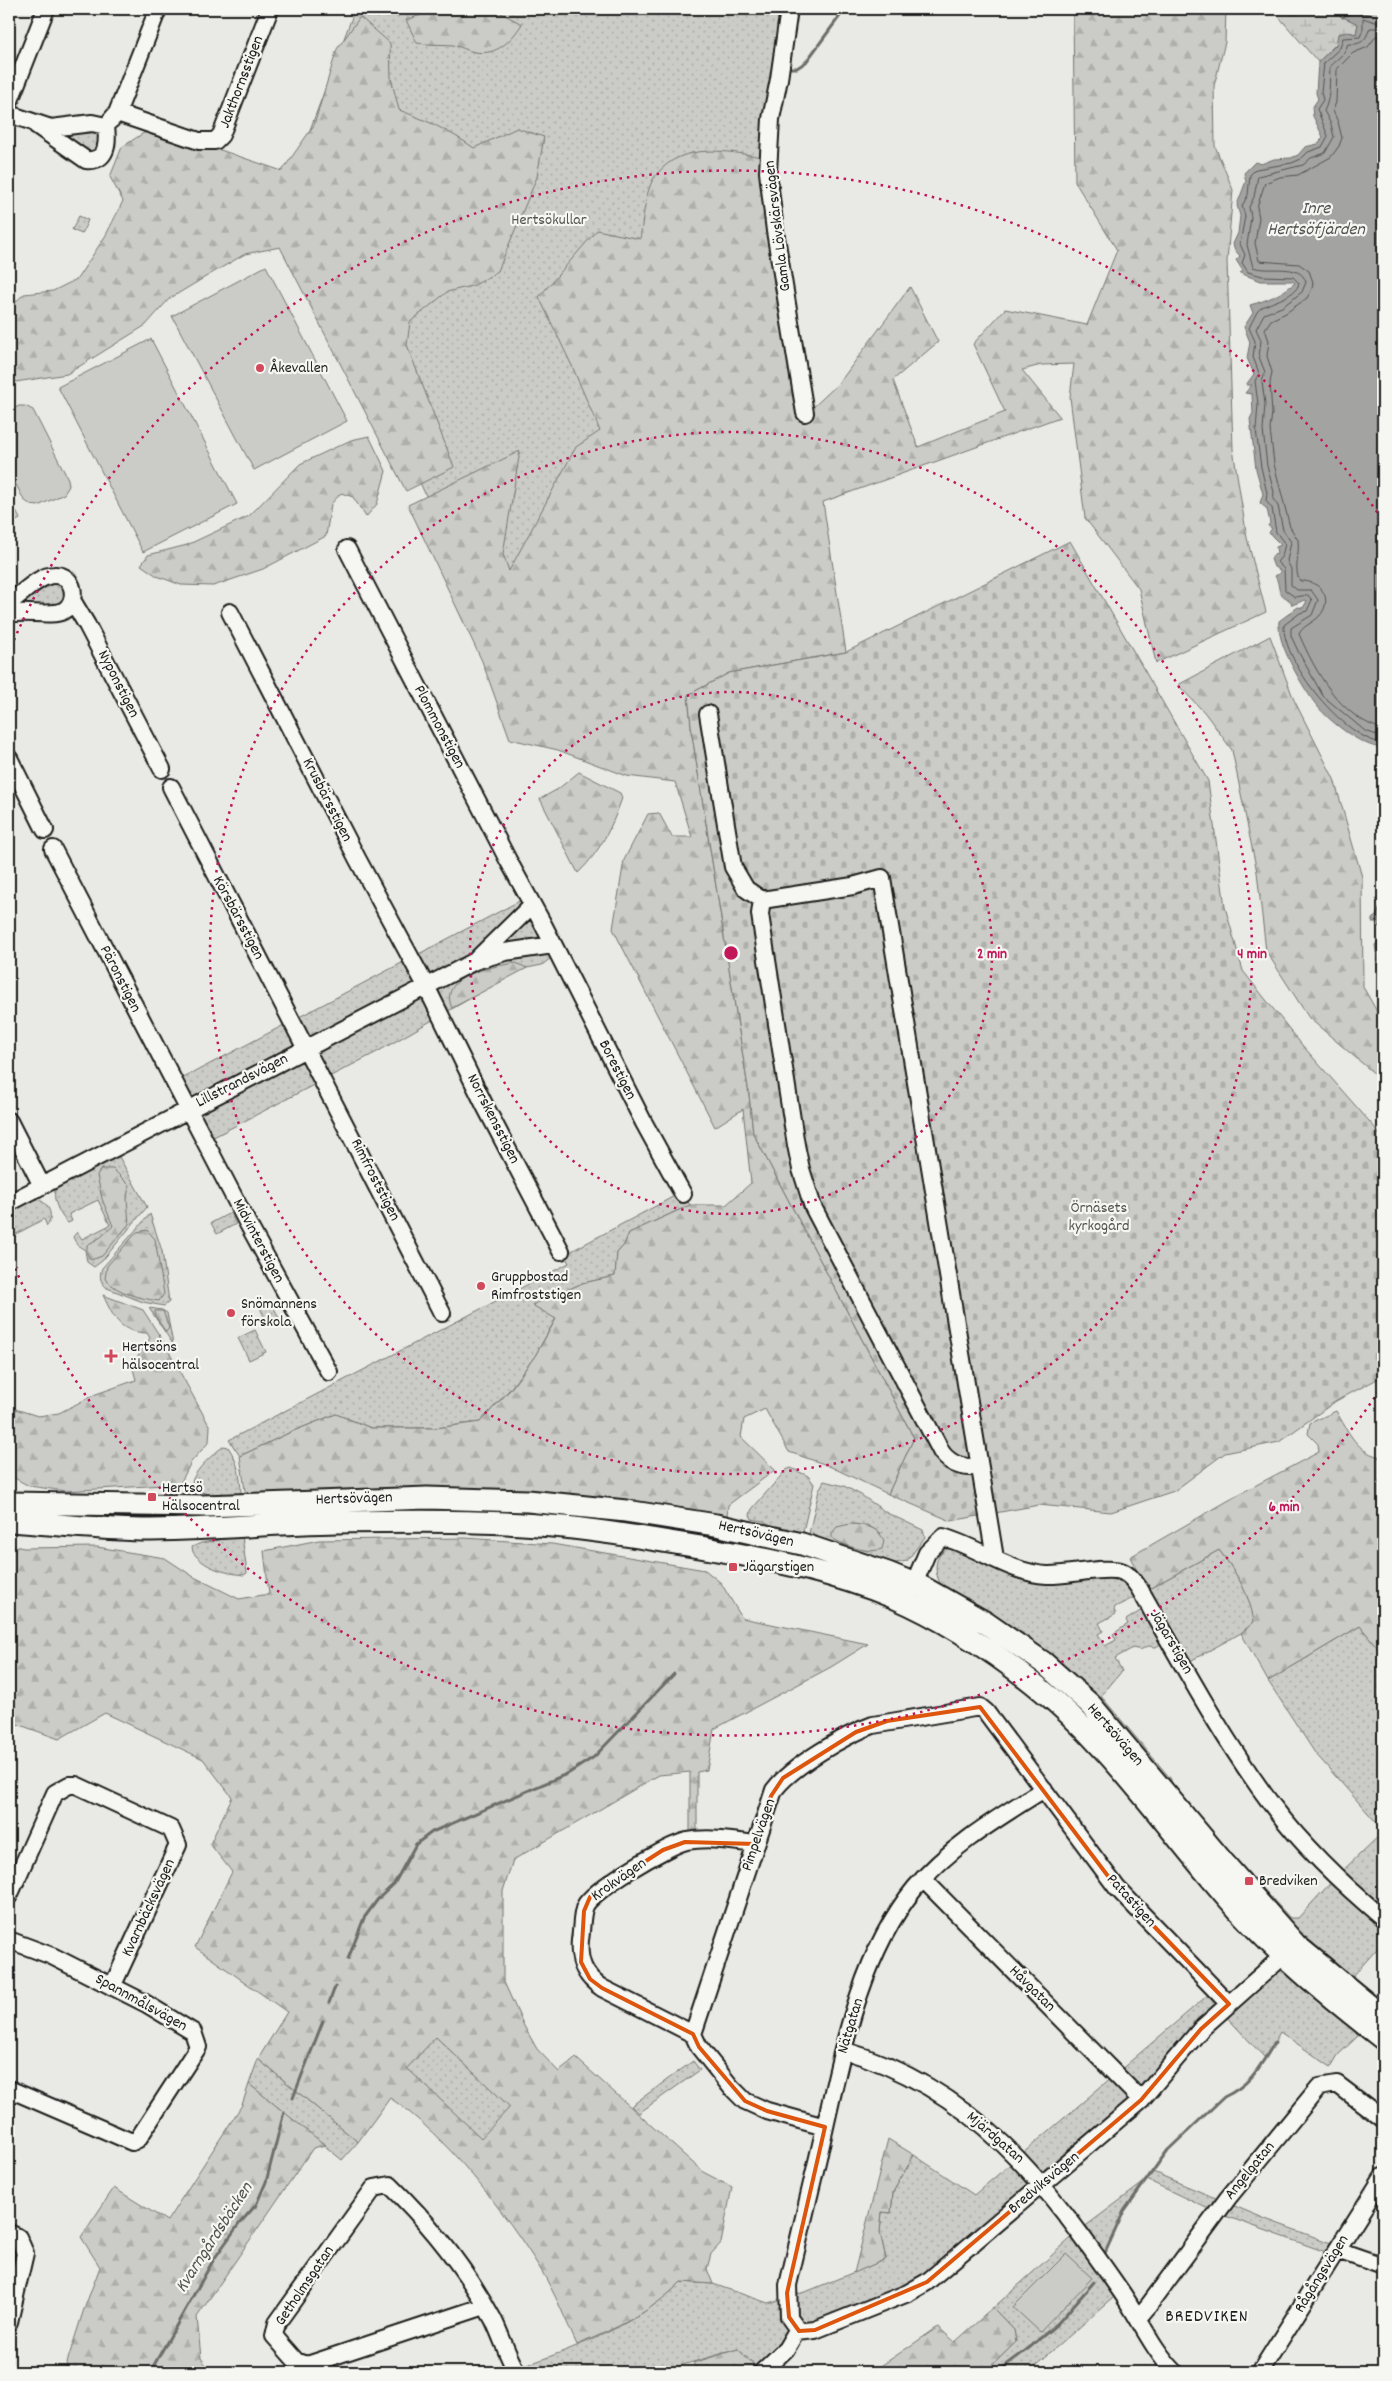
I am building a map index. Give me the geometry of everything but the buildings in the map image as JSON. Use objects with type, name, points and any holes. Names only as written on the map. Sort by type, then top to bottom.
[{"type":"main road","name":"Hertsövägen","points":[[9,1503],[203,1506],[427,1498],[528,1501],[626,1511],[716,1524],[802,1544],[912,1583],[986,1622],[1044,1664],[1091,1705],[1222,1862],[1290,1951],[1309,1980],[1383,2039]]},
{"type":"main road","name":"Hertsövägen","points":[[9,1521],[142,1530],[335,1522],[451,1522],[561,1527],[632,1535],[785,1563],[842,1578],[907,1604],[948,1626],[1011,1666],[1081,1725],[1122,1768],[1228,1899],[1290,1951],[1383,2017]]},
{"type":"street","points":[[9,103],[15,70],[46,9]]},
{"type":"street","points":[[36,125],[79,157],[93,160],[105,152],[108,141],[106,126],[117,113],[158,9]]},
{"type":"street","name":"Jakthornsstigen","points":[[117,113],[199,141],[215,141],[221,135],[270,9]]},
{"type":"street","name":"Gamla Lövskärsvägen","points":[[789,9],[779,79],[770,119],[768,172],[775,231],[805,413]]},
{"type":"street","points":[[9,114],[36,125],[51,128],[92,123],[106,126]]},
{"type":"street","name":"Plommonstigen","points":[[346,549],[532,905]]},
{"type":"street","name":"Nyponstigen","points":[[9,604],[44,578],[53,575],[60,576],[68,581],[73,593],[72,600],[87,624],[162,769]]},
{"type":"street","points":[[9,614],[61,612],[72,600]]},
{"type":"street","name":"Krusbärsstigen","points":[[230,612],[353,851],[426,986]]},
{"type":"street","points":[[708,714],[733,867],[746,889],[762,900],[852,886],[882,878],[995,1558]]},
{"type":"street","points":[[9,758],[45,830]]},
{"type":"street","name":"Körsbärsstigen","points":[[171,787],[307,1048]]},
{"type":"street","name":"Päronstigen","points":[[53,849],[188,1109]]},
{"type":"street","points":[[762,900],[760,914],[796,1145],[800,1169],[813,1207],[942,1453],[959,1466],[980,1467]]},
{"type":"street","points":[[532,905],[553,945]]},
{"type":"street","name":"Lillstrandsvägen","points":[[475,961],[532,905]]},
{"type":"street","name":"Lillstrandsvägen","points":[[9,1203],[475,961],[506,952],[553,945]]},
{"type":"street","name":"Borestigen","points":[[553,945],[683,1194]]},
{"type":"street","name":"Norrskensstigen","points":[[426,986],[485,1106],[561,1251]]},
{"type":"street","name":"Rimfroststigen","points":[[307,1048],[442,1312]]},
{"type":"street","name":"Midvinterstigen","points":[[188,1109],[329,1372]]},
{"type":"street","points":[[9,1120],[42,1186]]},
{"type":"street","name":"Jägarstigen","points":[[907,1604],[912,1583],[927,1553],[943,1537],[961,1542],[995,1558],[1038,1574],[1055,1575],[1111,1570],[1127,1575],[1139,1588],[1244,1766],[1272,1805],[1302,1842],[1335,1877],[1383,1918]]},
{"type":"street","name":"Pimpelvägen","points":[[693,2034],[771,1796],[783,1778],[856,1732],[887,1721],[980,1707],[986,1712],[1044,1789]]},
{"type":"street","name":"Kvarnbäcksvägen","points":[[9,1896],[55,1793],[67,1786],[76,1785],[171,1829],[178,1845],[112,1986]]},
{"type":"street","name":"Nätgatan","points":[[799,2331],[790,2316],[787,2293],[843,2050],[855,2006],[874,1958],[904,1904],[939,1862],[979,1830],[1044,1789]]},
{"type":"street","name":"Patastigen","points":[[1044,1789],[1117,1888],[1229,2004]]},
{"type":"street","name":"Krokvägen","points":[[693,2034],[602,1988],[590,1979],[584,1971],[580,1958],[585,1906],[596,1892],[674,1845],[705,1840],[755,1844]]},
{"type":"street","name":"Håvgatan","points":[[923,1879],[1141,2100]]},
{"type":"street","name":"Spannmålsvägen","points":[[9,1940],[52,1956],[112,1986],[193,2032],[198,2047],[138,2139],[132,2142],[9,2089]]},
{"type":"street","name":"Bredviksvägen","points":[[799,2331],[816,2330],[920,2287],[1141,2100],[1201,2029],[1290,1951]]},
{"type":"street","points":[[693,2034],[703,2052],[730,2087],[745,2101],[767,2111],[825,2127]]},
{"type":"street","name":"Mjärdgatan","points":[[843,2050],[886,2065],[944,2096],[996,2136],[1042,2184],[1076,2226],[1175,2372]]},
{"type":"street","name":"Angelgatan","points":[[1138,2318],[1149,2306],[1228,2198],[1319,2087],[1337,2084],[1383,2119]]},
{"type":"street","name":"Rågångsvägen","points":[[1260,2372],[1383,2177]]},
{"type":"street","name":"Getholmsgatan","points":[[485,2306],[307,2364],[296,2361],[274,2336],[277,2323],[374,2188],[390,2185],[418,2212],[445,2245],[485,2306],[517,2372]]},
{"type":"street","points":[[9,2233],[18,2237],[26,2253],[9,2322]]},
{"type":"street","points":[[1337,2250],[1383,2266]]},
{"type":"street","points":[[762,2372],[786,2349],[794,2334],[799,2331]]},
{"type":"highlighted area","points":[[980,1707],[1117,1888],[1229,2004],[1201,2029],[1141,2100],[927,2282],[815,2330],[799,2331],[789,2317],[787,2293],[825,2127],[767,2111],[745,2101],[699,2047],[693,2034],[602,1988],[590,1979],[581,1962],[584,1911],[590,1897],[663,1850],[685,1842],[755,1844],[771,1796],[783,1778],[856,1732],[887,1721]]},
{"type":"green space","name":"Hertsökullar","points":[[355,9],[784,9],[760,237],[494,640],[413,468],[301,154]]},
{"type":"green space","points":[[439,9],[467,9],[501,13],[522,24],[503,46],[490,52],[469,51],[453,45],[417,43],[406,20]]},
{"type":"green space","points":[[1073,9],[1226,9],[1225,42],[1214,86],[1215,146],[1233,190],[1227,261],[1233,449],[1247,538],[1266,612],[1156,663],[1139,589],[1085,518],[1070,397],[1074,364],[1041,365],[1022,370],[1060,417],[823,502],[846,652],[729,673],[688,695],[692,735],[749,1094],[753,1133],[914,1438],[888,1494],[827,1465],[789,1452],[765,1409],[744,1419],[741,1437],[775,1470],[728,1505],[726,1527],[627,1512],[247,1504],[240,1456],[291,1432],[336,1414],[371,1428],[436,1428],[480,1422],[510,1390],[535,1356],[556,1319],[532,1305],[583,1283],[615,1276],[617,1253],[624,1245],[629,1233],[690,1205],[726,1205],[751,1183],[743,1109],[715,1127],[613,929],[624,860],[648,814],[659,813],[672,837],[692,837],[675,782],[627,776],[558,750],[510,739],[482,661],[408,505],[520,451],[503,554],[509,571],[576,447],[600,431],[539,297],[597,230],[640,239],[643,215],[652,181],[667,164],[680,157],[694,153],[708,151],[738,153],[768,158],[808,412],[839,383],[910,287],[938,342],[893,380],[918,447],[1005,412],[973,344],[1005,309],[1087,325],[1117,250],[1075,182]]},
{"type":"green space","points":[[1272,9],[1383,9],[1383,17],[1376,17],[1362,12],[1343,16],[1358,24],[1356,34],[1348,32],[1318,62]]},
{"type":"green space","points":[[360,17],[390,43],[391,78],[399,110],[438,126],[474,148],[517,128],[544,137],[537,177],[498,271],[475,285],[447,292],[410,322],[407,345],[454,467],[406,491],[280,247],[245,254],[202,279],[169,299],[146,325],[67,374],[9,383],[9,308],[24,294],[53,291],[77,279],[106,235],[123,201],[110,177],[122,147],[153,127],[282,171],[314,125],[337,49]]},
{"type":"green space","points":[[93,130],[101,138],[98,149],[93,152],[81,148],[66,133]]},
{"type":"green space","points":[[79,216],[88,220],[82,234],[72,230]]},
{"type":"green space","name":"Åkevallen","points":[[266,266],[347,421],[254,470],[172,316]]},
{"type":"green space","points":[[151,339],[237,504],[143,552],[58,387]]},
{"type":"green space","points":[[19,406],[25,406],[33,410],[68,479],[69,486],[64,494],[38,506],[31,505],[24,500],[9,471],[9,411]]},
{"type":"green space","points":[[369,436],[386,471],[377,504],[366,517],[353,497],[341,493],[331,504],[326,536],[263,569],[213,586],[181,585],[157,576],[141,565],[148,555],[187,545],[249,516],[300,464],[351,440]]},
{"type":"green space","points":[[9,497],[20,519],[9,525]]},
{"type":"green space","name":"Örnäsets kyrkogård","points":[[1070,541],[1208,781],[1225,907],[1243,971],[1302,1045],[1376,1129],[1383,1141],[1383,1376],[1336,1401],[1279,1442],[1225,1453],[1174,1491],[1111,1512],[1039,1505],[951,1521],[888,1494],[914,1438],[753,1133],[749,1094],[692,735],[688,695],[729,673],[846,652]]},
{"type":"green space","points":[[43,577],[72,589],[59,612],[9,603]]},
{"type":"green space","points":[[1270,636],[1294,700],[1334,779],[1362,877],[1363,987],[1383,1022],[1383,1081],[1309,1018],[1266,951],[1257,872],[1232,750],[1205,713],[1178,685]]},
{"type":"green space","points":[[579,772],[620,793],[622,798],[614,819],[599,848],[578,873],[540,799],[558,789]]},
{"type":"green space","points":[[527,897],[556,954],[542,965],[516,972],[377,1052],[204,1142],[170,1085]]},
{"type":"green space","points":[[516,963],[527,968],[452,1008],[450,997],[453,987],[460,980],[482,970]]},
{"type":"green space","points":[[118,1155],[147,1207],[102,1261],[94,1267],[87,1262],[85,1250],[77,1245],[73,1237],[77,1232],[82,1239],[110,1225],[98,1200],[69,1214],[72,1221],[68,1223],[57,1207],[55,1192],[56,1188]]},
{"type":"green space","points":[[101,1169],[113,1169],[129,1185],[127,1199],[129,1224],[102,1256],[91,1260],[87,1254],[87,1245],[101,1237],[113,1226],[102,1199],[97,1175]]},
{"type":"green space","points":[[682,1192],[690,1205],[629,1233],[624,1245],[617,1253],[615,1276],[583,1283],[533,1305],[556,1318],[535,1356],[510,1389],[480,1422],[436,1428],[371,1428],[336,1414],[291,1432],[240,1456],[229,1440],[569,1263],[564,1255]]},
{"type":"green space","points":[[36,1199],[44,1203],[49,1210],[50,1218],[47,1226],[44,1219],[9,1238],[9,1212]]},
{"type":"green space","points":[[230,1213],[236,1224],[217,1234],[211,1223]]},
{"type":"green space","points":[[150,1214],[162,1251],[169,1302],[164,1306],[143,1302],[107,1288],[101,1279],[102,1268]]},
{"type":"green space","points":[[147,1230],[155,1239],[164,1294],[159,1301],[123,1292],[105,1279],[107,1266],[137,1232]]},
{"type":"green space","points":[[103,1295],[143,1310],[163,1341],[210,1427],[209,1442],[191,1462],[180,1484],[65,1491],[29,1486],[9,1475],[9,1398],[15,1409],[38,1416],[59,1413],[96,1394],[136,1380],[132,1365],[150,1338],[147,1333],[124,1327],[114,1317]]},
{"type":"green space","points":[[271,1302],[280,1320],[269,1326],[260,1308]]},
{"type":"green space","points":[[149,1308],[162,1310],[167,1313],[173,1344]]},
{"type":"green space","points":[[155,1311],[163,1311],[169,1328],[166,1332],[155,1316]]},
{"type":"green space","points":[[255,1330],[266,1352],[249,1360],[238,1338]]},
{"type":"green space","points":[[1336,1411],[1360,1447],[1367,1452],[1383,1457],[1383,1654],[1360,1626],[1268,1681],[1241,1633],[1254,1622],[1246,1593],[1219,1550],[1147,1590],[1130,1557],[1245,1491],[1319,1452],[1318,1444],[1308,1434],[1310,1423]]},
{"type":"green space","points":[[224,1446],[228,1447],[237,1464],[241,1495],[218,1497],[191,1489],[194,1477],[198,1471],[208,1459]]},
{"type":"green space","points":[[791,1468],[808,1476],[814,1484],[802,1536],[782,1531],[763,1521],[752,1519],[750,1515],[752,1509],[786,1470]]},
{"type":"green space","points":[[824,1481],[844,1486],[887,1513],[923,1530],[925,1537],[907,1561],[890,1564],[808,1538],[819,1490]],"holes":[[[850,1524],[867,1525],[881,1533],[868,1551],[842,1544]]]},
{"type":"green space","points":[[472,1506],[610,1517],[768,1544],[851,1570],[667,1533],[9,1516],[97,1512]]},
{"type":"green space","points":[[850,1524],[865,1526],[878,1532],[884,1541],[882,1549],[870,1551],[856,1548],[832,1538],[832,1533],[837,1527]]},
{"type":"green space","points":[[242,1536],[247,1573],[244,1575],[230,1573],[209,1566],[193,1552],[192,1547],[201,1543]]},
{"type":"green space","points":[[465,1538],[552,1544],[705,1570],[721,1583],[742,1618],[868,1644],[831,1667],[714,1729],[707,1770],[697,1772],[697,1841],[690,1841],[690,1772],[659,1775],[513,1860],[503,1891],[503,1980],[537,2049],[559,2072],[576,2058],[703,2172],[732,2187],[721,2243],[711,2254],[707,2269],[713,2284],[681,2282],[657,2303],[632,2319],[577,2345],[551,2288],[511,2224],[473,2176],[432,2132],[390,2098],[358,2142],[258,2059],[287,2012],[195,1947],[232,1872],[210,1844],[232,1797],[203,1759],[105,1713],[59,1739],[9,1721],[9,1545],[24,1548],[97,1547],[165,1558],[194,1577],[239,1599],[269,1594],[264,1551],[319,1540]],"holes":[[[436,2037],[510,2107],[481,2138],[407,2068]]]},
{"type":"green space","points":[[952,1548],[993,1563],[1106,1577],[1131,1587],[1137,1596],[1115,1607],[1116,1614],[1099,1623],[1103,1631],[1098,1634],[1105,1646],[1116,1640],[1113,1634],[1128,1624],[1126,1620],[1142,1610],[1162,1643],[1156,1647],[1148,1646],[1140,1650],[1133,1648],[1115,1658],[1122,1671],[1101,1696],[1171,1779],[1171,1782],[1224,1852],[1259,1884],[1290,1918],[1298,1918],[1336,1877],[1383,1832],[1383,1892],[1371,1906],[1383,1916],[1383,1942],[1346,1984],[1296,1945],[1123,1728],[945,1590],[936,1572],[937,1560],[945,1550]]},
{"type":"green space","points":[[1219,1550],[1242,1584],[1250,1602],[1255,1622],[1241,1633],[1183,1665],[1147,1590]]},
{"type":"green space","points":[[1360,1626],[1383,1654],[1383,1830],[1315,1753],[1268,1681]]},
{"type":"green space","points":[[1284,1957],[1342,2015],[1358,2036],[1338,2055],[1331,2067],[1280,2032],[1265,2058],[1222,2012],[1170,2064],[919,2287],[807,2330],[760,2372],[738,2349],[658,2372],[508,2372],[577,2346],[622,2325],[643,2313],[681,2282],[713,2284],[768,2303],[808,2291],[886,2259],[880,2232],[882,2212],[891,2213],[893,2192],[914,2155],[974,2195],[1215,1989],[1230,2003]]},
{"type":"green space","points":[[436,2037],[511,2107],[481,2139],[406,2068]]},
{"type":"green space","points":[[258,2059],[358,2142],[342,2160],[249,2084]]},
{"type":"green space","points":[[693,2061],[700,2070],[639,2113],[631,2106]]},
{"type":"green space","points":[[249,2084],[325,2145],[313,2148],[197,2317],[201,2358],[211,2372],[64,2372],[100,2267],[81,2237],[114,2188],[167,2221],[242,2105]]},
{"type":"green space","points":[[888,2139],[914,2155],[893,2192],[891,2213],[882,2212],[880,2232],[886,2259],[854,2273]]},
{"type":"green space","points":[[1153,2172],[1268,2220],[1339,2246],[1334,2255],[1217,2213],[1147,2180]]},
{"type":"green space","points":[[1147,2180],[1124,2211],[1105,2253],[1105,2257],[1121,2291],[1028,2372],[985,2372],[1016,2342],[1014,2330],[993,2308],[1079,2231]]},
{"type":"green space","points":[[1066,2254],[1092,2278],[1040,2332],[1013,2307]]},
{"type":"green space","points":[[993,2308],[1014,2330],[1016,2342],[985,2372],[872,2372],[938,2327],[955,2342]]},
{"type":"green space","points":[[738,2349],[760,2372],[698,2372],[693,2363]]},
{"type":"water","name":"Inre Hertsöfjärden","points":[[1355,12],[1383,17],[1383,748],[1365,743],[1345,731],[1320,709],[1296,674],[1281,640],[1279,621],[1298,607],[1303,608],[1307,601],[1292,605],[1281,594],[1275,576],[1280,573],[1280,570],[1274,567],[1271,559],[1273,555],[1277,554],[1276,547],[1281,545],[1269,533],[1272,528],[1268,526],[1270,523],[1267,509],[1260,503],[1263,494],[1256,469],[1250,419],[1253,413],[1252,394],[1245,393],[1252,385],[1246,385],[1254,374],[1247,358],[1250,342],[1244,327],[1253,313],[1250,305],[1274,297],[1295,283],[1292,281],[1261,281],[1240,273],[1243,271],[1236,260],[1240,256],[1233,244],[1238,233],[1240,216],[1237,205],[1246,181],[1244,173],[1255,162],[1261,164],[1274,159],[1291,158],[1298,155],[1305,147],[1318,144],[1323,137],[1313,116],[1312,108],[1318,99],[1316,93],[1318,62],[1336,45],[1338,34],[1348,32],[1356,34],[1358,24],[1343,17]]},
{"type":"water","points":[[1383,901],[1383,933],[1377,922],[1372,922],[1372,919],[1376,916]]},
{"type":"water","points":[[1383,936],[1383,993],[1375,945]]},
{"type":"waterway","points":[[789,68],[797,68],[806,62],[845,9]]},
{"type":"waterway","points":[[1337,9],[1343,17]]},
{"type":"waterway","points":[[348,1959],[364,1918],[378,1899],[394,1884],[416,1844],[432,1832],[569,1773],[594,1757],[674,1674]]},
{"type":"waterway","points":[[329,2003],[335,1987]]},
{"type":"waterway","points":[[293,2098],[323,2021]]},
{"type":"waterway","points":[[1105,2253],[1124,2211],[1168,2150],[1224,2097],[1242,2086],[1254,2074],[1275,2042]]},
{"type":"waterway","name":"Kvarngårdsbäcken","points":[[150,2372],[214,2259],[239,2224],[256,2205],[266,2182],[284,2112]]},
{"type":"waterway","points":[[997,2372],[1058,2323],[1094,2282]]},
{"type":"place","name":"Åkevallen","points":[[260,368]]},
{"type":"place","name":"Gruppbostad Rimfroststigen","points":[[481,1286]]},
{"type":"place","name":"Snömannens förskola","points":[[231,1313]]},
{"type":"place","name":"Hertsöns hälsocentral","points":[[111,1356]]},
{"type":"place","name":"Hertsö Hälsocentral","points":[[152,1497]]},
{"type":"place","name":"Jägarstigen","points":[[733,1567]]},
{"type":"place","name":"Bredviken","points":[[1249,1881]]},
{"type":"district","name":"BREDVIKEN","points":[[1207,2317]]}]
